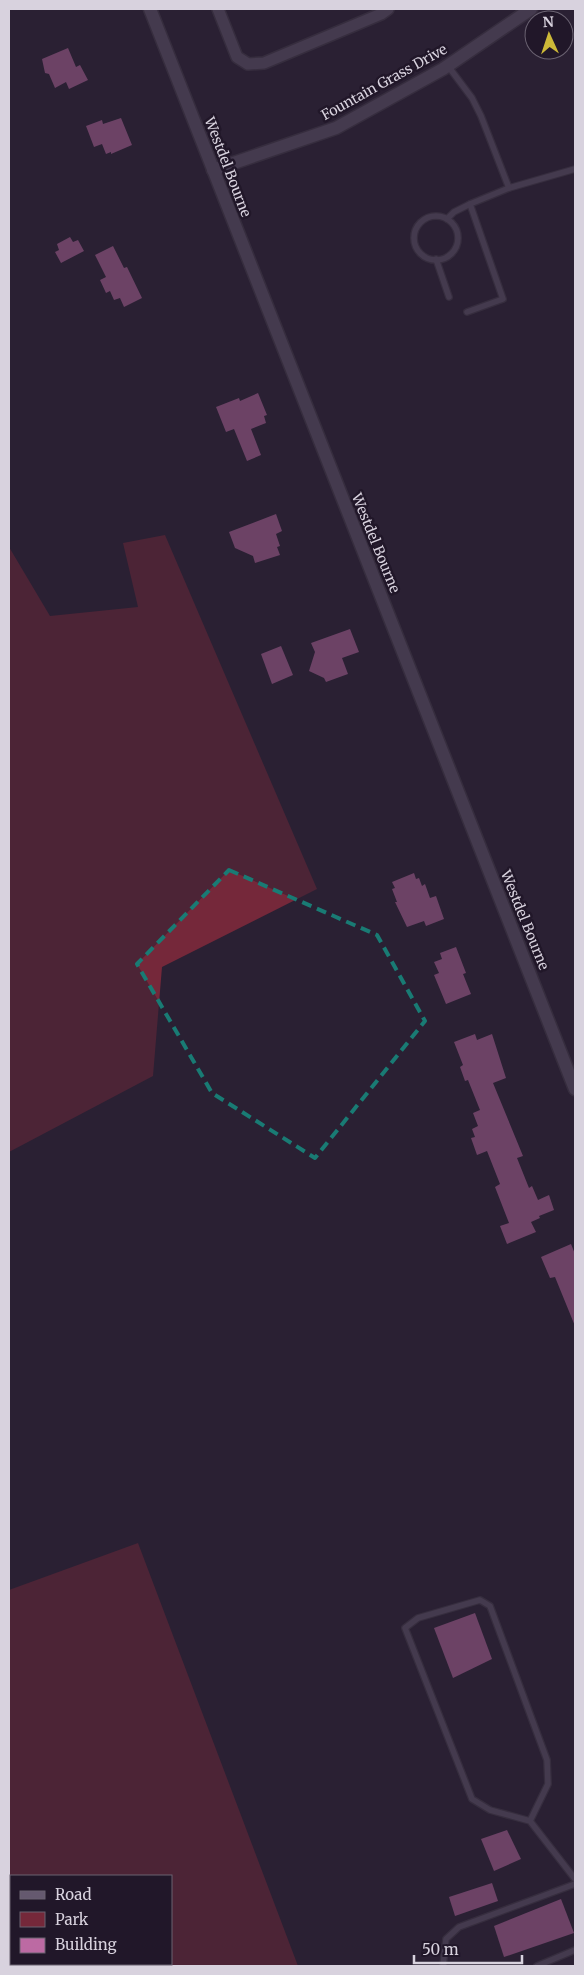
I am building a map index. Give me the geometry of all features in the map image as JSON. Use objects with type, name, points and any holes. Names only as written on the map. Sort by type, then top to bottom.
[{"type":"main road","name":"Westdel Bourne","points":[[150,9],[575,1089]]},
{"type":"main road","name":"Fountain Grass Drive","points":[[213,170],[336,128],[448,66],[530,9]]},
{"type":"street","points":[[218,9],[237,57],[248,64],[264,63],[383,11]]},
{"type":"lane","points":[[448,66],[472,98],[509,188]]},
{"type":"lane","points":[[447,219],[454,212],[470,204],[509,188],[575,170]]},
{"type":"lane","points":[[467,312],[503,299],[470,204]]},
{"type":"lane","points":[[440,216],[447,219],[456,229],[457,243],[449,255],[436,260],[423,255],[418,250],[414,236],[416,229],[426,218],[440,216]]},
{"type":"lane","points":[[436,260],[448,297]]},
{"type":"lane","points":[[530,1821],[548,1784],[547,1760],[490,1606],[480,1600],[418,1618],[405,1628],[472,1799],[490,1810],[530,1821],[575,1879]]},
{"type":"lane","points":[[443,1966],[446,1939],[458,1927],[575,1884]]},
{"type":"lane","points":[[538,1966],[575,1950]]},
{"type":"highlighted area","points":[[229,870],[377,935],[425,1021],[315,1158],[212,1093],[137,964]]},
{"type":"green space","points":[[165,535],[317,889],[162,967],[153,1076],[9,1152],[9,547],[50,616],[138,607],[123,543]]},
{"type":"green space","points":[[138,1543],[298,1966],[9,1966],[9,1590]]},
{"type":"building","points":[[68,48],[76,67],[80,65],[88,80],[69,89],[66,82],[55,88],[49,74],[45,73],[42,59]]},
{"type":"building","points":[[121,118],[132,145],[111,154],[111,152],[106,154],[102,144],[94,147],[86,126],[102,120],[103,124]]},
{"type":"building","points":[[70,237],[73,242],[78,240],[84,251],[61,263],[55,252],[59,250],[57,244]]},
{"type":"building","points":[[113,246],[124,268],[127,267],[142,298],[124,307],[120,298],[114,300],[110,291],[106,293],[100,280],[106,277],[95,255]]},
{"type":"building","points":[[258,393],[267,415],[264,416],[266,423],[251,429],[261,455],[247,461],[234,429],[226,432],[216,407],[239,398],[240,401]]},
{"type":"building","points":[[276,514],[282,531],[276,534],[280,546],[277,547],[280,555],[255,563],[253,556],[235,548],[229,532]]},
{"type":"building","points":[[350,629],[359,652],[342,658],[348,674],[326,682],[324,678],[309,671],[315,652],[311,643]]},
{"type":"building","points":[[281,646],[293,675],[272,684],[261,654]]},
{"type":"building","points":[[414,873],[416,879],[419,878],[422,886],[425,884],[430,898],[436,896],[444,919],[426,926],[424,921],[407,927],[395,902],[397,902],[392,889],[395,888],[392,882]]},
{"type":"building","points":[[456,947],[466,973],[463,974],[471,994],[446,1004],[434,975],[439,973],[434,962],[442,959],[440,953]]},
{"type":"building","points":[[475,1034],[477,1040],[492,1034],[506,1078],[493,1083],[523,1156],[517,1158],[529,1188],[532,1186],[538,1200],[549,1195],[554,1210],[539,1216],[540,1218],[531,1222],[536,1232],[507,1244],[500,1226],[509,1223],[495,1187],[500,1184],[487,1151],[477,1155],[471,1138],[475,1137],[472,1129],[478,1126],[473,1113],[480,1110],[468,1080],[465,1081],[460,1067],[463,1065],[454,1042]]},
{"type":"building","points":[[571,1244],[575,1254],[575,1326],[555,1277],[550,1278],[541,1257]]},
{"type":"building","points":[[475,1613],[492,1659],[453,1678],[434,1628]]},
{"type":"building","points":[[507,1830],[521,1859],[494,1871],[481,1839]]},
{"type":"building","points":[[492,1883],[498,1901],[455,1916],[449,1897]]},
{"type":"building","points":[[561,1899],[574,1933],[504,1957],[494,1926]]}]
